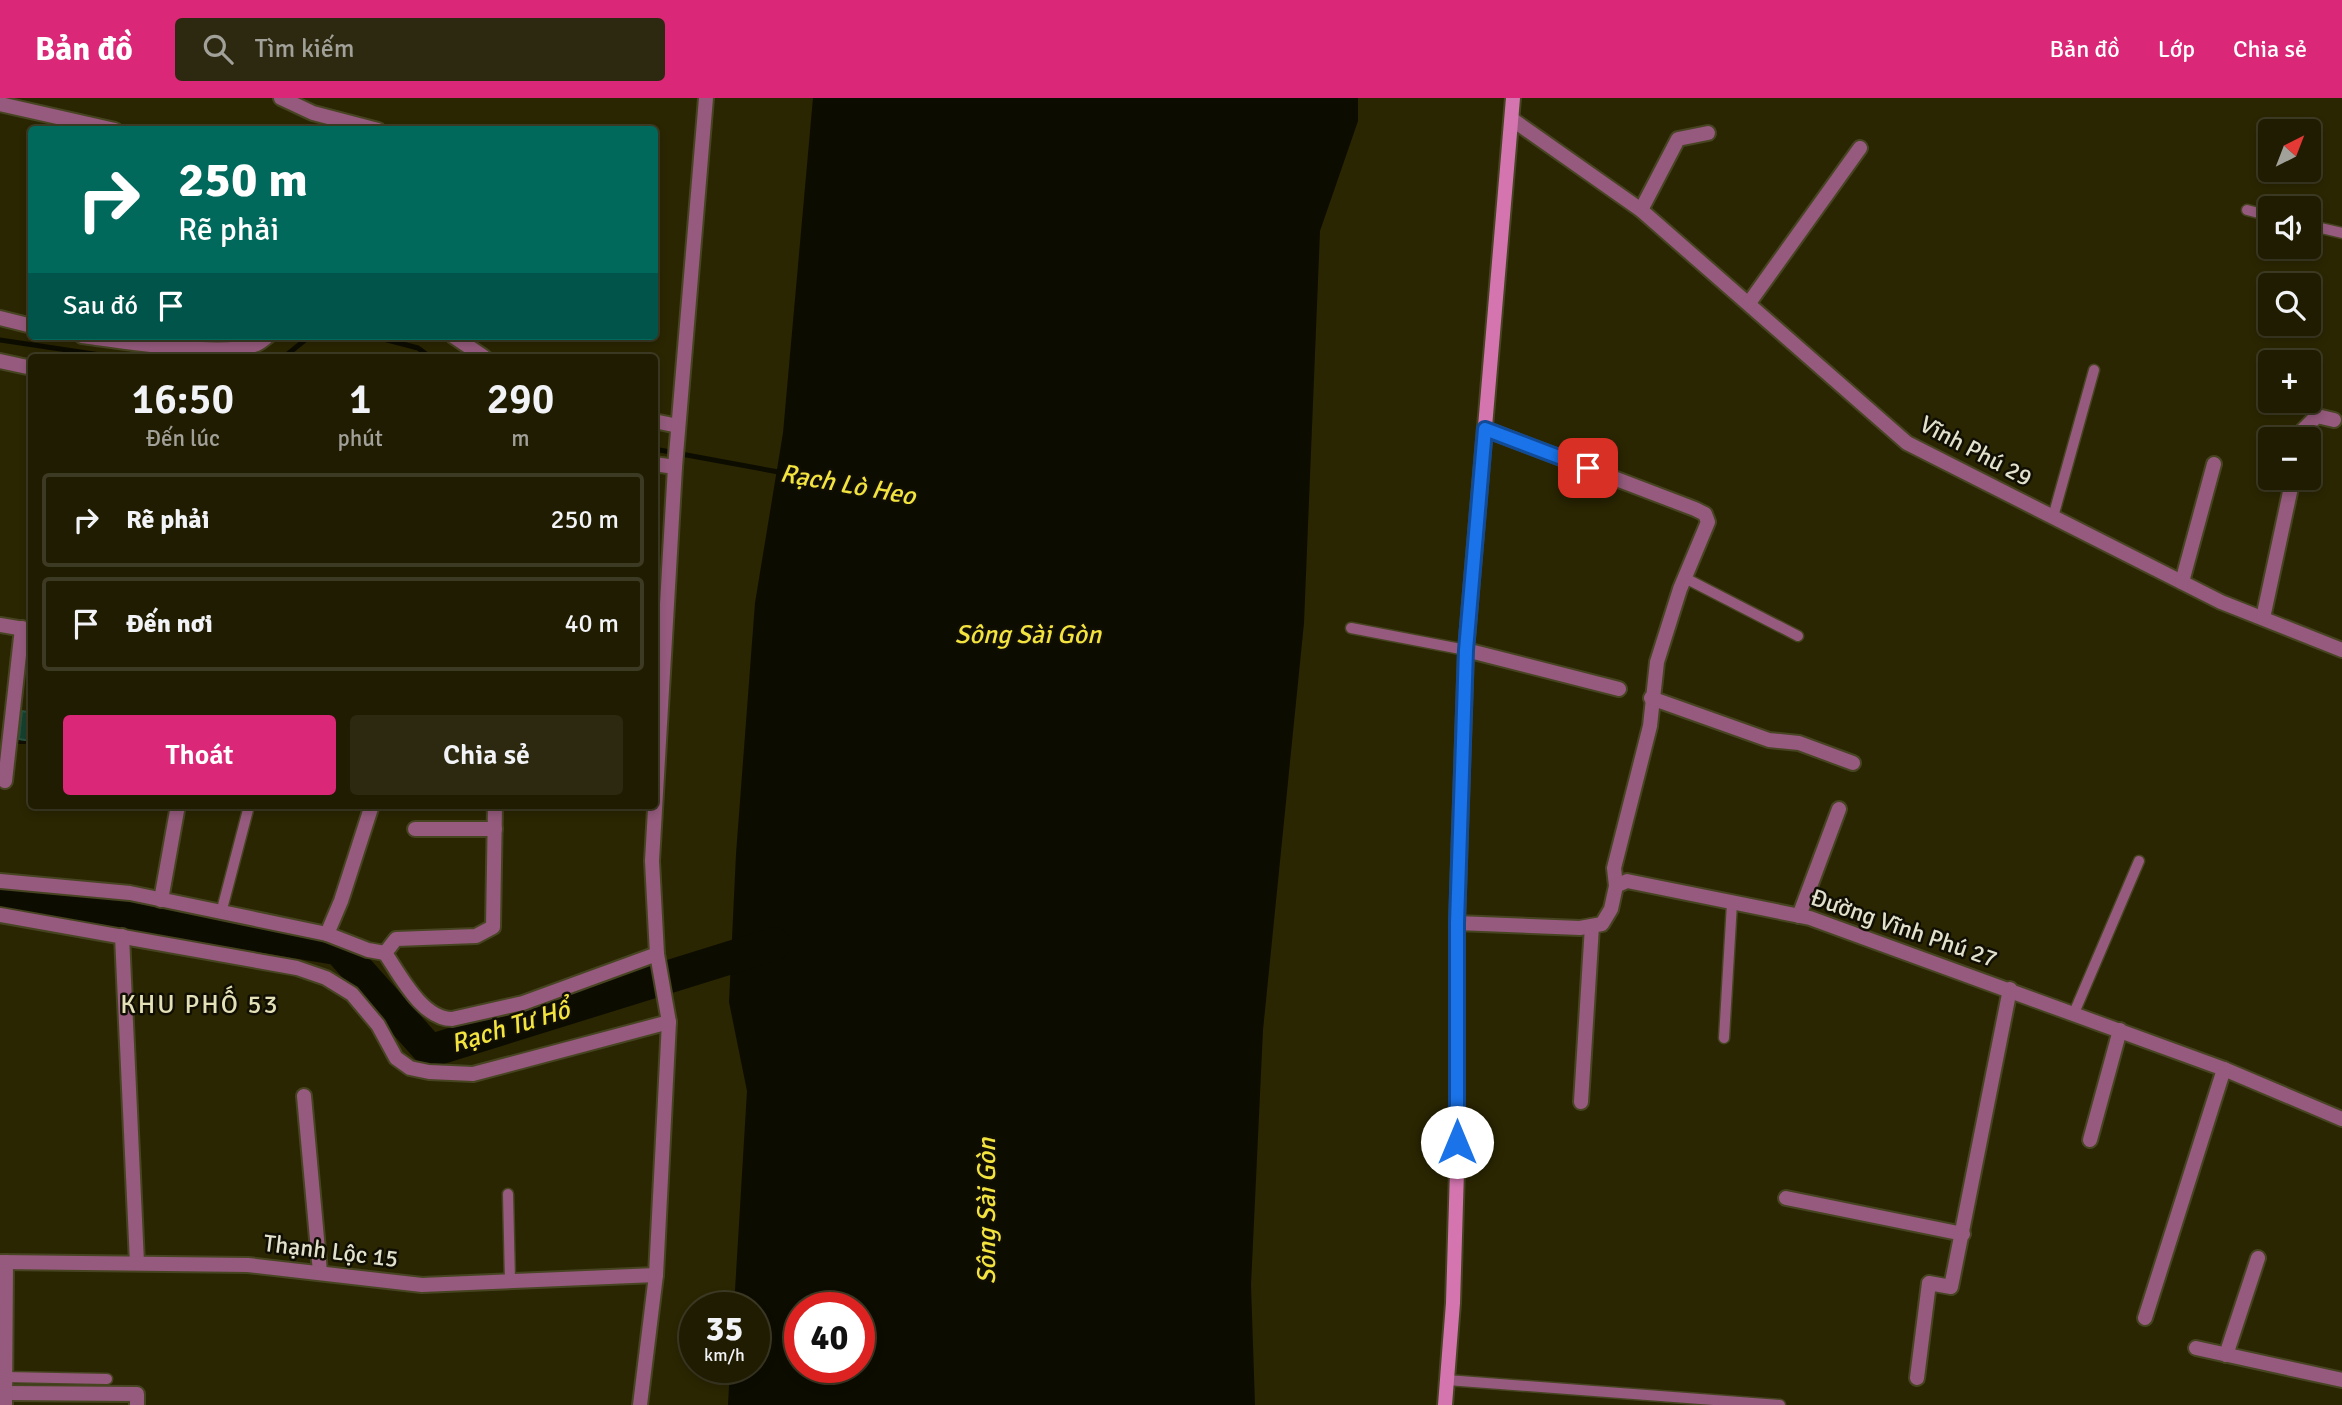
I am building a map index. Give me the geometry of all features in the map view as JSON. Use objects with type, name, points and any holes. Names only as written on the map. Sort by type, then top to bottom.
[{"type":"street","points":[[281,98],[313,113],[363,126]]},
{"type":"street","points":[[658,704],[677,433],[706,98]]},
{"type":"street","points":[[1445,1405],[1457,1170],[1457,923],[1466,650],[1513,98]]},
{"type":"street","points":[[0,104],[97,126]]},
{"type":"street","name":"Vĩnh Phú 29","points":[[1513,120],[1641,210],[1907,443],[2182,582],[2342,650]]},
{"type":"street","points":[[1641,210],[1678,139],[1708,133]]},
{"type":"street","points":[[1749,303],[1860,148]]},
{"type":"street","points":[[0,318],[28,325]]},
{"type":"street","points":[[110,340],[146,345],[219,348],[255,345],[262,340]]},
{"type":"street","points":[[463,340],[480,354]]},
{"type":"street","points":[[0,361],[28,367]]},
{"type":"street","points":[[2306,427],[2317,416],[2334,420]]},
{"type":"street","points":[[658,423],[677,433]]},
{"type":"street","points":[[1457,923],[1602,924],[1611,909],[1616,886],[1615,868],[1650,726],[1657,662],[1685,578],[1708,522],[1705,514],[1485,429]]},
{"type":"street","points":[[658,464],[675,466]]},
{"type":"street","points":[[2182,582],[2214,464]]},
{"type":"street","points":[[2263,618],[2290,490]]},
{"type":"street","points":[[0,625],[27,629],[5,781]]},
{"type":"street","points":[[1466,650],[1619,690]]},
{"type":"street","points":[[1651,698],[1769,740],[1799,743],[1853,763]]},
{"type":"street","points":[[161,900],[177,809]]},
{"type":"street","points":[[327,934],[341,901],[371,809]]},
{"type":"street","points":[[385,953],[396,939],[477,936],[493,928],[495,809]]},
{"type":"street","points":[[640,1405],[656,1275],[667,1015],[658,960],[652,862],[654,809]]},
{"type":"street","points":[[1799,916],[1839,809]]},
{"type":"street","points":[[415,829],[495,829]]},
{"type":"street","points":[[0,881],[130,893],[327,934],[368,950],[385,953],[406,984],[431,1012],[441,1019],[452,1020],[523,1003],[658,960]]},
{"type":"street","name":"Đường Vĩnh Phú 27","points":[[1616,886],[1627,881],[1799,916],[2120,1030],[2224,1069],[2342,1119]]},
{"type":"street","points":[[0,915],[297,968],[326,978],[352,994],[378,1025],[396,1058],[410,1068],[429,1072],[473,1074],[667,1015]]},
{"type":"street","points":[[1581,1102],[1592,926]]},
{"type":"street","points":[[122,936],[137,1263]]},
{"type":"street","points":[[1917,1378],[1929,1283],[1951,1287],[2010,989]]},
{"type":"street","points":[[2090,1140],[2120,1030]]},
{"type":"street","points":[[2145,1318],[2224,1069]]},
{"type":"street","points":[[304,1096],[320,1272]]},
{"type":"street","points":[[1786,1198],[1963,1234]]},
{"type":"street","points":[[2226,1354],[2258,1258]]},
{"type":"street","points":[[3,1262],[5,1399],[137,1394],[137,1405]]},
{"type":"street","name":"Thạnh Lộc 15","points":[[3,1262],[248,1265],[422,1285],[656,1275]]},
{"type":"street","points":[[2196,1348],[2342,1380]]},
{"type":"lane","points":[[2247,210],[2258,213]]},
{"type":"lane","points":[[2321,228],[2342,233]]},
{"type":"lane","points":[[2053,517],[2094,370]]},
{"type":"lane","points":[[1685,578],[1798,636]]},
{"type":"lane","points":[[1351,628],[1466,650]]},
{"type":"lane","points":[[221,913],[248,809]]},
{"type":"lane","points":[[2074,1013],[2140,861]]},
{"type":"lane","points":[[1724,1038],[1732,903]]},
{"type":"lane","points":[[508,1194],[510,1281]]},
{"type":"lane","points":[[5,1377],[107,1379]]},
{"type":"lane","points":[[1447,1380],[1780,1405]]},
{"type":"water","name":"Sông Sài Gòn","points":[[813,98],[1358,98],[1358,121],[1320,231],[1304,623],[1263,1030],[1251,1285],[1255,1405],[728,1405],[729,1383],[770,1383],[770,1292],[735,1292],[747,1091],[729,1002],[736,854],[755,603],[783,433]]},
{"type":"building","points":[[22,711],[28,712],[28,740],[19,739]]},
{"type":"waterway","name":"Rạch Lò Heo","points":[[0,340],[94,354]]},
{"type":"waterway","name":"Rạch Lò Heo","points":[[288,354],[305,340]]},
{"type":"waterway","name":"Rạch Lò Heo","points":[[387,340],[418,348],[426,354]]},
{"type":"waterway","name":"Rạch Lò Heo","points":[[658,450],[784,473]]},
{"type":"waterway","name":"Rạch Tư Hổ","points":[[0,892],[339,949],[430,1051],[774,944]]},
{"type":"district","name":"KHU PHỐ 53","points":[[200,1004]]},
{"type":"route","points":[[1457,1142],[1457,923],[1466,650],[1485,429],[1588,468]]}]
